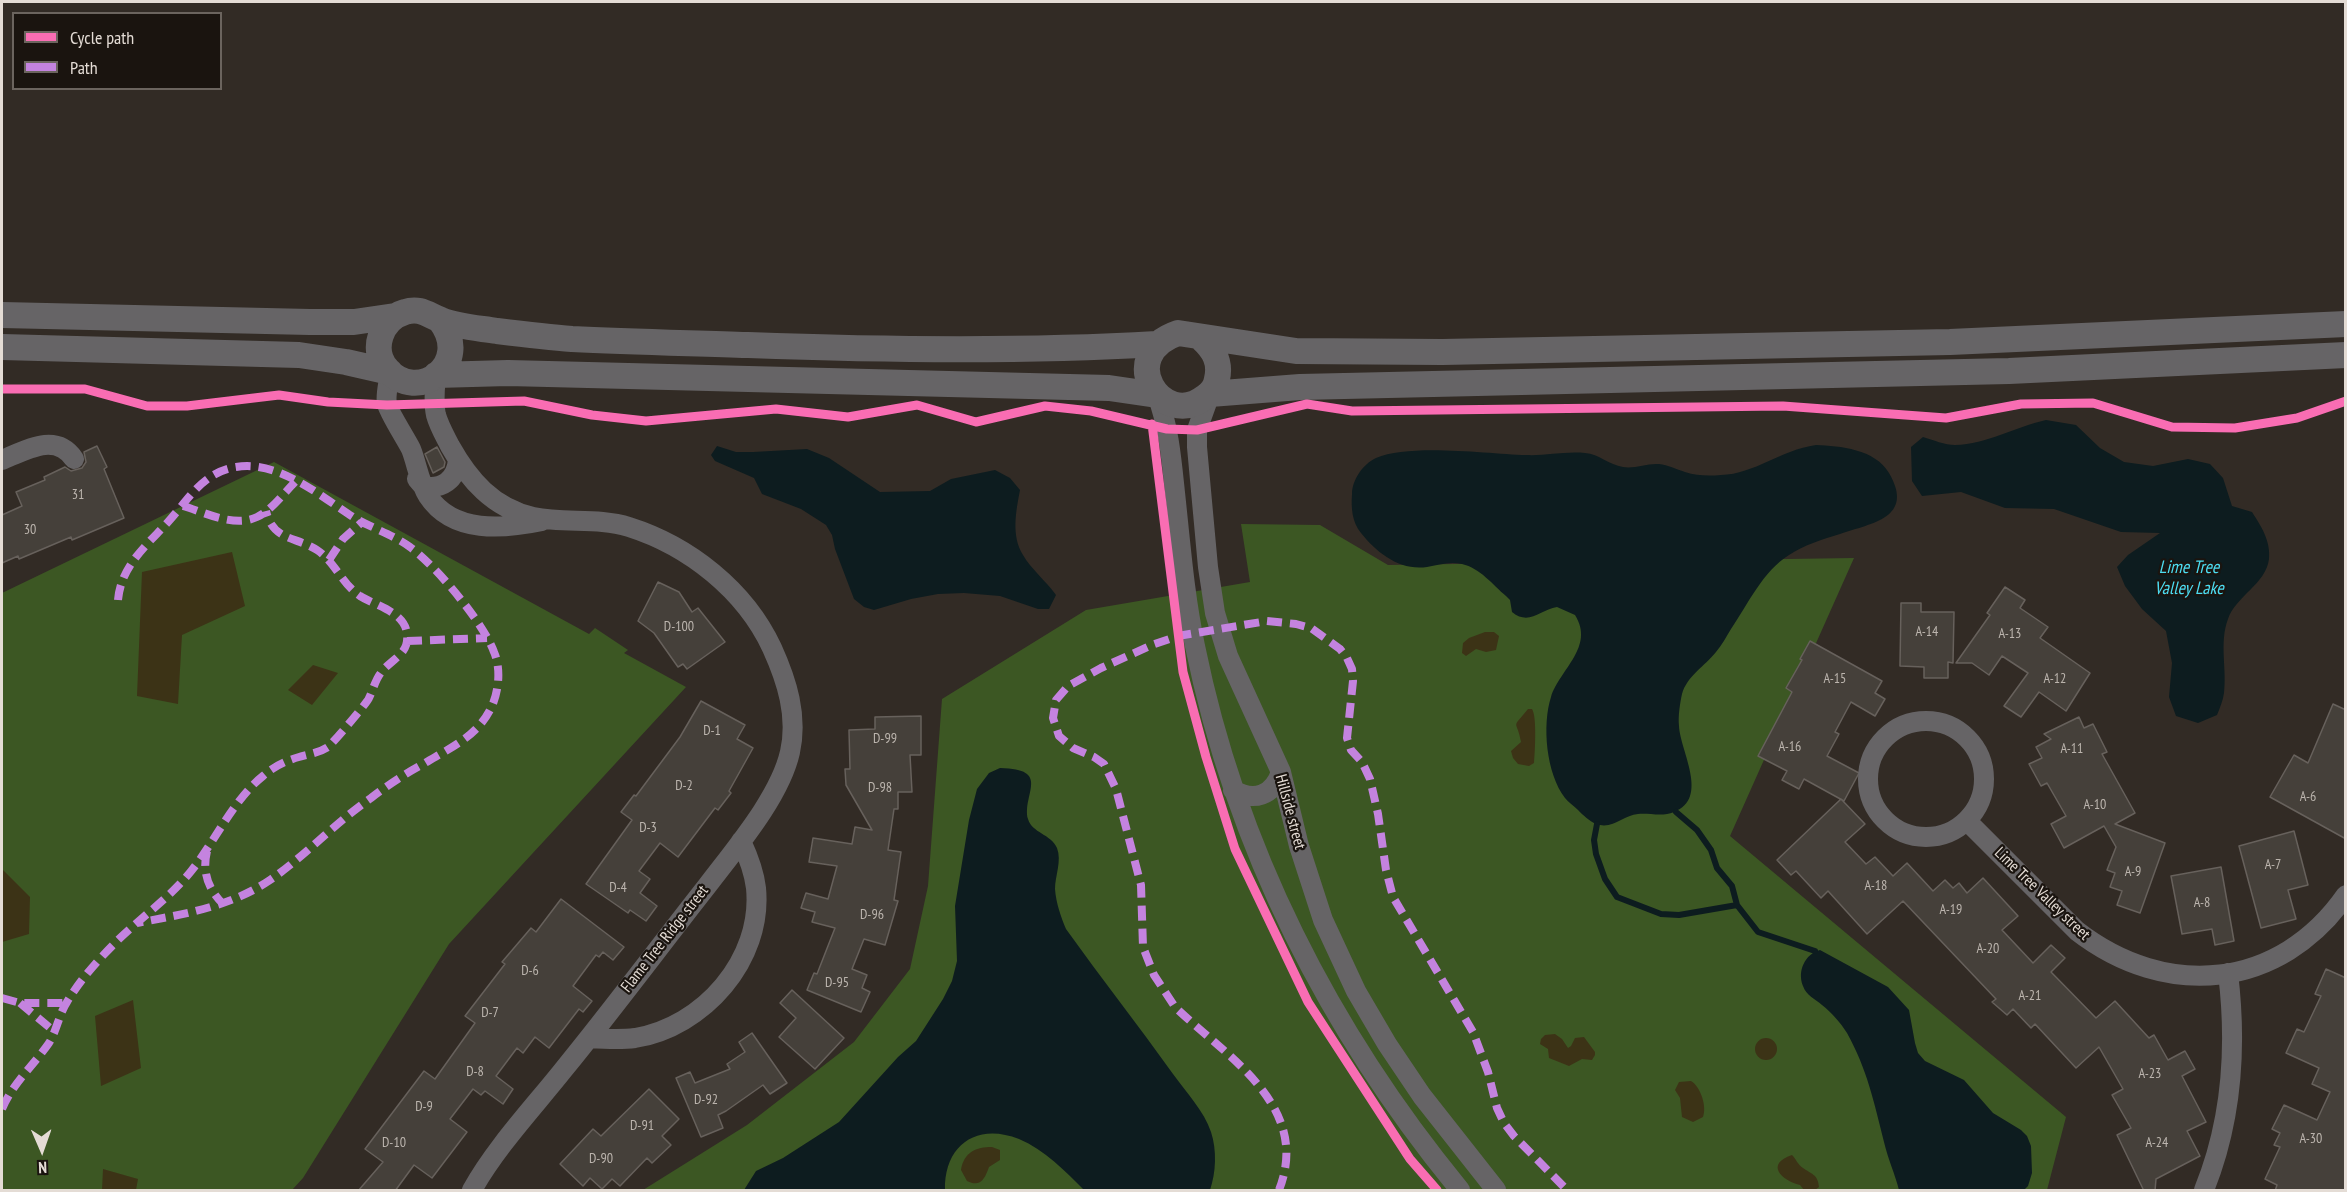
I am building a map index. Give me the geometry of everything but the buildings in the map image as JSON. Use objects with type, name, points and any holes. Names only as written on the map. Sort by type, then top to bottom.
[{"type":"street","points":[[2,315],[354,322],[418,310],[430,313],[440,320],[451,340],[451,352],[447,364],[436,375],[430,380],[418,383],[406,382],[390,372],[299,355],[2,347]]},
{"type":"street","points":[[390,372],[381,358],[378,347],[380,335],[386,324],[395,316]]},
{"type":"street","points":[[440,320],[471,327],[541,336],[814,347],[1018,351],[1157,344]]},
{"type":"street","points":[[1202,339],[1211,347],[1218,365],[1216,383],[1210,394],[1200,402],[1189,405],[1166,402],[1150,386],[1146,364],[1157,344],[1166,337],[1178,333],[1191,334],[1202,339],[1296,351],[1442,352],[1961,342],[2346,324]]},
{"type":"street","points":[[1210,394],[1300,387],[2009,371],[2346,355]]},
{"type":"street","name":"Flame Tree Ridge street","points":[[390,372],[387,405],[405,436],[423,486],[437,506],[465,523],[482,527],[514,526],[550,519]]},
{"type":"street","points":[[436,375],[508,373],[1092,387],[1157,395]]},
{"type":"street","name":"Flame Tree Ridge street","points":[[436,375],[436,414],[443,433],[467,474],[490,497],[519,512],[550,519],[599,520],[654,536],[679,548],[724,582],[757,622],[770,643],[788,689],[793,730],[790,752],[783,772],[741,841],[492,1159],[472,1191]]},
{"type":"street","name":"Hillside street","points":[[1210,394],[1197,430],[1197,447],[1211,590],[1228,657],[1281,772],[1310,884],[1323,920],[1356,991],[1422,1096],[1496,1191]]},
{"type":"street","points":[[1157,395],[1164,415],[1170,449],[1190,623],[1203,682],[1233,790],[1276,899],[1329,1003],[1392,1102],[1460,1191]]},
{"type":"street","points":[[2,459],[33,448],[53,444],[69,451],[74,459]]},
{"type":"street","points":[[423,486],[431,488],[448,482],[457,469],[458,460]]},
{"type":"street","points":[[1915,722],[1942,723],[1966,736],[1975,746],[1984,771],[1984,785],[1978,804],[1967,821],[1944,834],[1916,836],[1904,832],[1882,817],[1869,793],[1868,779],[1871,760],[1881,742],[1891,733],[1915,722]]},
{"type":"street","points":[[1233,790],[1242,795],[1262,796],[1278,782],[1281,772]]},
{"type":"street","name":"Lime Tree Valley street","points":[[1967,821],[2078,931],[2116,957],[2161,972],[2185,976],[2228,973],[2255,967],[2278,958],[2317,931],[2346,895]]},
{"type":"street","points":[[589,1038],[634,1038],[677,1024],[713,998],[728,981],[750,939],[756,914],[756,889],[752,864],[741,841]]},
{"type":"street","points":[[2204,1191],[2218,1147],[2232,1078],[2232,1008],[2228,973]]},
{"type":"green space","points":[[274,462],[589,634],[595,628],[628,650],[624,653],[686,687],[449,944],[303,1178],[292,1190],[2,1190],[2,593]]},
{"type":"green space","points":[[1241,524],[1320,525],[1388,565],[1854,558],[1730,836],[2066,1117],[2047,1190],[643,1190],[747,1125],[854,1042],[910,969],[928,886],[942,699],[1086,610],[1250,582]]},
{"type":"sand","points":[[232,552],[245,606],[182,635],[178,704],[137,696],[142,572]]},
{"type":"sand","points":[[1485,632],[1494,632],[1499,636],[1496,650],[1486,652],[1476,649],[1466,656],[1462,653],[1463,643]]},
{"type":"sand","points":[[313,665],[338,673],[312,705],[288,690]]},
{"type":"sand","points":[[1528,709],[1532,709],[1535,719],[1534,763],[1529,766],[1518,764],[1511,751],[1521,742],[1516,725]]},
{"type":"sand","points":[[2,869],[30,897],[29,934],[2,942]]},
{"type":"sand","points":[[133,1000],[141,1068],[101,1086],[95,1016]]},
{"type":"sand","points":[[1555,1034],[1568,1048],[1575,1038],[1584,1037],[1595,1052],[1592,1060],[1582,1059],[1569,1066],[1549,1058],[1548,1049],[1540,1044],[1541,1039],[1545,1035]]},
{"type":"sand","points":[[1766,1038],[1774,1041],[1777,1049],[1774,1057],[1766,1060],[1758,1057],[1755,1049],[1758,1041]]},
{"type":"sand","points":[[1691,1081],[1700,1092],[1704,1108],[1703,1117],[1693,1122],[1682,1117],[1680,1098],[1675,1090],[1679,1082]]},
{"type":"sand","points":[[992,1147],[1000,1150],[1000,1160],[989,1167],[979,1183],[967,1181],[961,1170],[965,1159],[976,1150]]},
{"type":"sand","points":[[1792,1155],[1801,1167],[1816,1177],[1819,1187],[1815,1190],[1804,1190],[1779,1172],[1779,1163]]},
{"type":"sand","points":[[103,1169],[138,1179],[136,1190],[102,1190]]},
{"type":"water","name":"Lime Tree Valley Lake","points":[[2046,420],[2076,425],[2100,448],[2124,462],[2153,466],[2188,459],[2210,464],[2223,478],[2232,506],[2252,512],[2259,523],[2267,540],[2269,559],[2267,568],[2257,583],[2237,603],[2225,628],[2225,684],[2217,715],[2198,723],[2176,716],[2169,697],[2172,663],[2166,631],[2142,609],[2125,586],[2117,567],[2128,555],[2160,533],[2121,532],[2054,509],[2005,508],[1961,492],[1922,496],[1912,481],[1911,447],[1923,437],[1947,444],[1967,444]]},
{"type":"water","points":[[1816,445],[1856,450],[1883,465],[1896,488],[1897,500],[1893,509],[1876,522],[1801,548],[1771,570],[1720,647],[1692,676],[1684,688],[1679,710],[1679,726],[1692,785],[1685,805],[1674,812],[1661,815],[1638,814],[1608,825],[1591,821],[1565,798],[1554,776],[1547,749],[1548,708],[1551,697],[1579,648],[1580,627],[1575,615],[1557,607],[1524,618],[1512,612],[1510,600],[1469,566],[1449,563],[1417,568],[1398,563],[1382,554],[1367,540],[1358,529],[1353,515],[1352,489],[1359,473],[1376,458],[1408,451],[1450,450],[1526,455],[1585,453],[1623,467],[1659,464],[1685,472],[1712,476],[1745,471],[1791,452]]},
{"type":"water","points":[[717,446],[736,452],[807,449],[829,458],[880,492],[930,491],[951,479],[995,470],[1010,478],[1020,490],[1016,523],[1019,548],[1030,565],[1056,595],[1049,609],[1038,609],[1000,596],[964,593],[938,594],[911,599],[874,610],[864,607],[854,599],[832,535],[826,525],[801,509],[762,494],[754,478],[715,461],[711,455]]},
{"type":"water","points":[[1000,768],[1016,769],[1030,778],[1028,819],[1033,827],[1057,848],[1059,858],[1055,884],[1056,894],[1066,929],[1208,1124],[1215,1154],[1215,1169],[1210,1190],[1084,1190],[1037,1149],[1019,1139],[1004,1134],[990,1133],[966,1141],[957,1150],[946,1174],[945,1190],[744,1190],[756,1171],[783,1158],[839,1122],[898,1057],[916,1041],[943,999],[952,981],[957,961],[955,906],[969,820],[977,789],[989,773]]},
{"type":"water","points":[[1820,950],[1888,987],[1909,1010],[1918,1053],[1925,1061],[1964,1080],[1993,1113],[2027,1136],[2031,1146],[2032,1173],[2028,1186],[2024,1190],[1899,1190],[1869,1086],[1854,1046],[1839,1021],[1808,994],[1801,980],[1806,959]]},
{"type":"waterway","points":[[1676,812],[1697,830],[1711,850],[1717,868],[1732,886],[1737,905]]},
{"type":"waterway","points":[[1597,824],[1594,840],[1596,854],[1605,879],[1617,897],[1661,914],[1679,915],[1737,905],[1758,932],[1815,951]]},
{"type":"marked path","points":[[118,600],[124,577],[136,557],[197,488],[224,470],[252,466],[283,474],[298,481],[353,517],[403,542],[421,556],[458,595],[480,626],[494,652],[498,672],[498,686],[492,706],[472,733],[455,746],[377,793],[270,880],[223,903],[189,913],[137,923]]},
{"type":"marked path","points":[[183,506],[219,518],[248,520],[268,510],[295,482]]},
{"type":"marked path","points":[[2,1109],[17,1083],[49,1043],[67,1002],[96,963],[183,880],[253,785],[280,765],[321,751],[331,744],[367,701],[382,671],[405,648],[407,634],[401,620],[360,596],[317,550],[279,533],[269,521],[266,511]]},
{"type":"marked path","points":[[329,560],[343,539],[362,522]]},
{"type":"marked path","points":[[1279,1190],[1286,1160],[1284,1133],[1274,1108],[1259,1086],[1239,1065],[1175,1007],[1154,975],[1143,947],[1141,885],[1116,789],[1104,764],[1073,748],[1059,736],[1053,718],[1056,700],[1068,686],[1101,668],[1178,636],[1267,621],[1311,628],[1340,649],[1347,658],[1352,669],[1353,681],[1347,738],[1351,750],[1362,762],[1370,779],[1393,897],[1473,1032],[1504,1123],[1567,1190]]},
{"type":"marked path","points":[[407,641],[487,638]]},
{"type":"marked path","points":[[207,851],[205,866],[208,880],[213,892],[223,904]]},
{"type":"marked path","points":[[2,998],[20,1003],[66,1003]]},
{"type":"marked path","points":[[20,1003],[55,1032]]},
{"type":"cycle path","points":[[2,389],[85,389],[147,406],[187,406],[279,395],[328,402],[387,405],[524,401],[592,415],[646,421],[776,409],[848,417],[917,405],[976,422],[1045,406],[1091,411],[1167,429],[1197,430],[1307,404],[1352,411],[1783,406],[1946,418],[2021,404],[2093,403],[2172,427],[2235,428],[2297,418],[2346,401]]},
{"type":"cycle path","points":[[1152,424],[1183,672],[1206,757],[1235,849],[1308,1002],[1410,1159],[1437,1190]]}]
